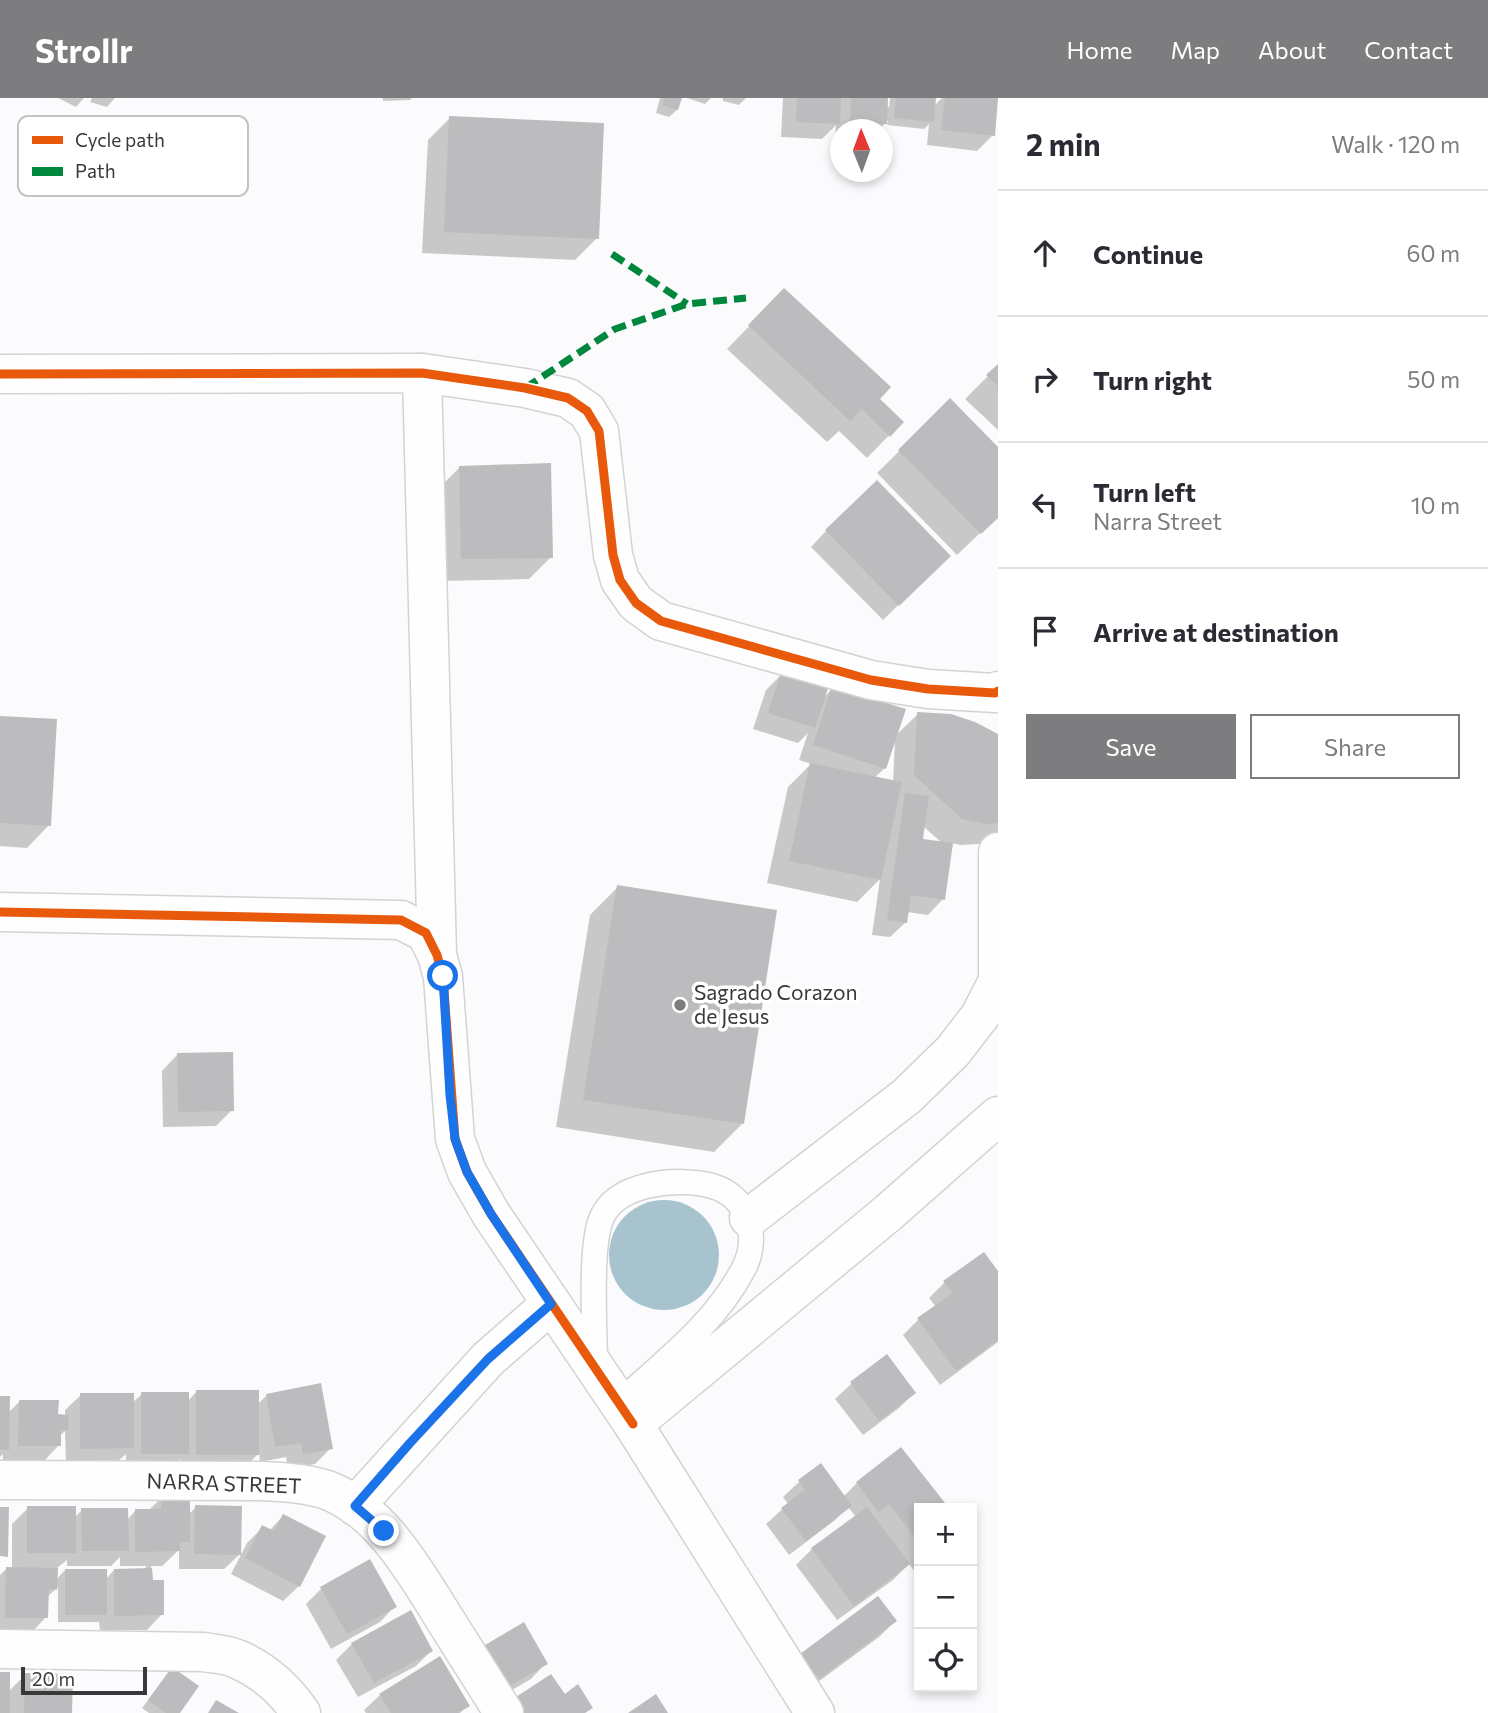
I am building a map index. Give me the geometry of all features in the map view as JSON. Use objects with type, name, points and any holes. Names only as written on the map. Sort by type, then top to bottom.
[{"type":"street","points":[[0,374],[422,373],[525,388],[568,398],[587,411],[599,431],[613,555],[620,580],[636,603],[661,621],[872,680],[928,689],[997,693]]},
{"type":"street","points":[[422,373],[437,954]]},
{"type":"street","points":[[749,1218],[907,1096],[953,1051],[980,1016],[998,981],[998,852]]},
{"type":"street","points":[[0,912],[401,920],[426,933],[437,954],[443,976],[455,1139],[467,1172],[491,1214],[626,1414],[815,1713]]},
{"type":"street","points":[[626,1414],[888,1213],[998,1116]]},
{"type":"street","points":[[355,1506],[488,1359],[551,1304]]},
{"type":"street","name":"NARRA STREET","points":[[0,1480],[285,1483],[328,1491],[355,1506],[384,1531],[405,1557],[504,1713]]},
{"type":"street","points":[[0,1649],[204,1651],[236,1658],[267,1676],[292,1700],[301,1713]]},
{"type":"lane","points":[[595,1369],[596,1244],[602,1217],[616,1198],[638,1187],[680,1183],[713,1186],[737,1200],[749,1218],[752,1239],[745,1265],[723,1302],[626,1414]]},
{"type":"water","points":[[664,1200],[685,1204],[703,1216],[715,1234],[719,1255],[715,1276],[703,1294],[685,1306],[664,1310],[643,1306],[625,1294],[613,1276],[609,1255],[613,1234],[625,1216],[643,1204]]},
{"type":"building","points":[[665,98],[682,98],[678,110],[662,105]]},
{"type":"building","points":[[797,98],[841,98],[840,119],[830,119],[830,124],[796,122]]},
{"type":"building","points":[[851,98],[888,98],[887,119],[850,119]]},
{"type":"building","points":[[896,98],[936,98],[934,122],[894,118]]},
{"type":"building","points":[[945,98],[998,98],[995,136],[941,130]]},
{"type":"building","points":[[449,116],[604,123],[599,239],[444,232]]},
{"type":"building","points":[[784,288],[891,387],[880,399],[904,422],[890,437],[862,409],[850,421],[748,325]]},
{"type":"building","points":[[998,364],[998,386],[986,375]]},
{"type":"building","points":[[950,398],[998,447],[998,518],[981,534],[898,450]]},
{"type":"building","points":[[551,463],[553,558],[461,559],[459,466]]},
{"type":"building","points":[[877,480],[951,556],[899,606],[825,530]]},
{"type":"building","points":[[781,673],[828,688],[815,728],[768,713]]},
{"type":"building","points":[[832,686],[906,709],[886,769],[813,745]]},
{"type":"building","points":[[917,712],[951,714],[998,734],[998,823],[985,824],[962,819],[914,775]]},
{"type":"building","points":[[0,716],[57,719],[51,826],[0,823]]},
{"type":"building","points":[[810,763],[902,782],[881,880],[789,861]]},
{"type":"building","points":[[905,793],[929,796],[923,839],[953,843],[945,900],[911,895],[907,923],[887,920]]},
{"type":"building","name":"Sagrado Corazon de Jesus","points":[[617,885],[777,910],[744,1124],[583,1100]]},
{"type":"building","points":[[233,1052],[234,1111],[178,1112],[177,1053]]},
{"type":"building","points":[[984,1252],[998,1271],[998,1340],[956,1371],[917,1318],[953,1293],[943,1281]]},
{"type":"building","points":[[887,1354],[916,1393],[879,1421],[850,1382]]},
{"type":"building","points":[[321,1383],[333,1449],[303,1454],[301,1443],[275,1447],[266,1394]]},
{"type":"building","points":[[196,1390],[259,1390],[259,1455],[196,1455]]},
{"type":"building","points":[[141,1392],[189,1392],[189,1454],[141,1454]]},
{"type":"building","points":[[80,1393],[134,1393],[134,1448],[80,1449]]},
{"type":"building","points":[[0,1396],[10,1396],[9,1450],[0,1450]]},
{"type":"building","points":[[19,1400],[59,1400],[58,1414],[69,1415],[68,1430],[61,1430],[61,1446],[18,1446]]},
{"type":"building","points":[[901,1447],[945,1503],[914,1503],[914,1536],[889,1504],[878,1512],[856,1482]]},
{"type":"building","points":[[821,1463],[852,1506],[806,1541],[781,1508],[805,1490],[798,1480]]},
{"type":"building","points":[[190,1494],[190,1542],[180,1542],[180,1551],[135,1552],[135,1509],[161,1509],[161,1495]]},
{"type":"building","points":[[195,1505],[242,1506],[241,1555],[194,1554]]},
{"type":"building","points":[[27,1506],[76,1506],[76,1553],[27,1553]]},
{"type":"building","points":[[0,1507],[9,1507],[8,1557],[0,1556]]},
{"type":"building","points":[[867,1507],[910,1564],[854,1606],[811,1548]]},
{"type":"building","points":[[81,1508],[128,1508],[129,1551],[82,1551]]},
{"type":"building","points":[[283,1514],[326,1536],[300,1587],[245,1558],[262,1525],[274,1531]]},
{"type":"building","points":[[370,1559],[397,1607],[347,1634],[320,1587]]},
{"type":"building","points":[[6,1567],[58,1568],[57,1590],[49,1589],[48,1618],[5,1618]]},
{"type":"building","points":[[152,1568],[153,1580],[164,1580],[164,1615],[114,1616],[114,1569]]},
{"type":"building","points":[[65,1569],[107,1569],[107,1615],[65,1615]]},
{"type":"building","points":[[878,1596],[897,1621],[819,1679],[800,1654]]},
{"type":"building","points":[[411,1610],[433,1651],[374,1683],[351,1643]]},
{"type":"building","points":[[524,1622],[548,1664],[504,1689],[480,1648]]},
{"type":"building","points":[[440,1656],[470,1706],[458,1713],[391,1713],[379,1694]]},
{"type":"building","points":[[172,1667],[199,1686],[180,1713],[166,1713],[148,1700]]},
{"type":"building","points":[[0,1672],[10,1672],[10,1713],[0,1713]]},
{"type":"building","points":[[25,1673],[73,1674],[72,1713],[24,1713]]},
{"type":"building","points":[[551,1674],[565,1694],[578,1684],[593,1708],[585,1713],[518,1713],[510,1701]]},
{"type":"building","points":[[656,1694],[668,1713],[628,1713]]},
{"type":"building","points":[[216,1700],[239,1713],[208,1713]]},
{"type":"marked path","points":[[612,254],[687,304]]},
{"type":"marked path","points":[[525,388],[615,329],[687,304],[746,298]]},
{"type":"cycle path","points":[[0,374],[422,373],[525,388],[568,398],[587,411],[599,431],[613,555],[620,580],[636,603],[661,621],[871,680],[928,689],[998,691]]},
{"type":"cycle path","points":[[0,912],[401,920],[426,933],[437,955],[443,977],[455,1139],[467,1172],[491,1214],[633,1424]]},
{"type":"place","name":"Sagrado Corazon de Jesus","points":[[680,1005]]},
{"type":"route","points":[[384,1531],[355,1506],[488,1359],[551,1304],[491,1214],[467,1172],[455,1139],[443,976]]}]
